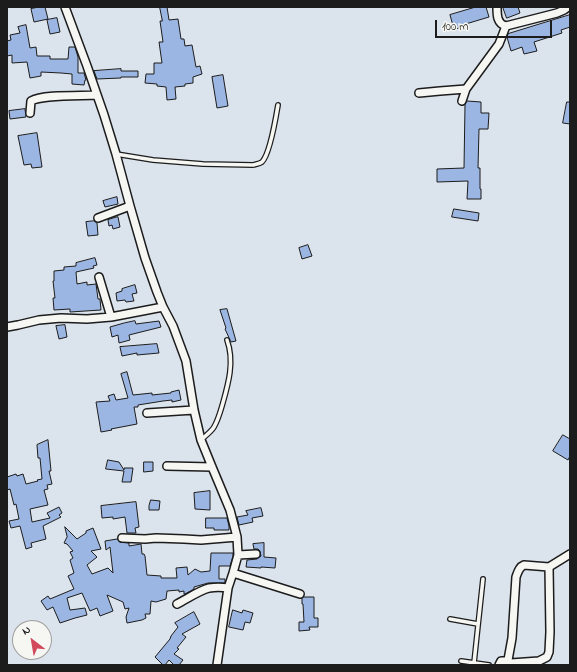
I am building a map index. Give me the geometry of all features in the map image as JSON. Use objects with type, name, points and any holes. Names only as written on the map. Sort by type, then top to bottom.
[{"type":"street","points":[[64,7],[97,95],[157,292],[173,326],[186,361],[194,410],[201,440],[230,510],[238,555],[234,573],[228,588],[217,665]]},
{"type":"street","points":[[497,7],[498,20],[501,24],[506,26],[557,13],[568,7]]},
{"type":"street","points":[[462,101],[466,89],[499,44],[506,26]]},
{"type":"street","points":[[419,93],[466,89]]},
{"type":"street","points":[[30,113],[31,101],[35,99],[46,97],[97,95]]},
{"type":"street","points":[[98,218],[130,206]]},
{"type":"street","points":[[99,277],[111,317]]},
{"type":"street","points":[[7,327],[39,320],[111,317],[163,307]]},
{"type":"street","points":[[147,413],[194,410]]},
{"type":"street","points":[[167,466],[212,467]]},
{"type":"street","points":[[122,538],[201,540],[236,537]]},
{"type":"street","points":[[238,555],[256,554]]},
{"type":"street","points":[[509,662],[516,577],[518,571],[522,566],[528,565],[549,567],[570,554]]},
{"type":"street","points":[[499,665],[504,660],[511,663],[539,661],[547,657],[550,640],[549,567]]},
{"type":"street","points":[[234,573],[300,594]]},
{"type":"street","points":[[177,604],[209,588],[228,588]]},
{"type":"lane","points":[[116,154],[153,160],[203,164],[253,165],[260,163],[268,149],[278,105]]},
{"type":"lane","points":[[201,440],[214,428],[228,388],[231,367],[230,350],[227,340]]},
{"type":"lane","points":[[474,663],[483,579]]},
{"type":"lane","points":[[450,619],[478,624]]},
{"type":"lane","points":[[461,661],[489,665]]},
{"type":"building","points":[[45,7],[48,19],[34,22],[31,9]]},
{"type":"building","points":[[160,7],[167,7],[169,20],[178,19],[181,39],[184,39],[185,46],[192,45],[196,67],[200,66],[202,74],[193,77],[193,83],[175,87],[176,99],[167,100],[166,87],[157,86],[157,84],[145,83],[146,74],[154,74],[154,63],[162,63],[159,42],[163,42]]},
{"type":"building","points":[[476,7],[486,7],[489,17],[459,26],[460,28],[454,29],[450,15]]},
{"type":"building","points":[[503,7],[518,7],[520,13],[507,18]]},
{"type":"building","points":[[570,15],[570,27],[561,30],[562,33],[534,42],[537,51],[524,54],[522,47],[511,51],[507,37],[508,34]]},
{"type":"building","points":[[57,18],[60,32],[50,34],[47,20]]},
{"type":"building","points":[[26,25],[30,48],[36,47],[37,56],[50,56],[50,59],[68,59],[69,47],[75,47],[78,57],[78,73],[84,73],[86,80],[84,85],[72,84],[72,74],[41,72],[41,76],[30,78],[27,62],[12,63],[12,55],[7,56],[7,41],[11,40],[10,35],[20,33],[18,27]]},
{"type":"building","points":[[121,69],[121,71],[138,71],[138,77],[97,79],[94,71]]},
{"type":"building","points":[[223,75],[228,106],[217,108],[212,77]]},
{"type":"building","points":[[467,101],[481,102],[481,113],[489,113],[488,129],[479,129],[478,168],[480,168],[481,199],[467,199],[468,181],[437,182],[437,169],[464,168],[465,105]]},
{"type":"building","points":[[567,102],[570,102],[570,124],[563,123]]},
{"type":"building","points":[[25,109],[26,117],[10,119],[9,111]]},
{"type":"building","points":[[37,133],[42,167],[32,168],[31,164],[24,165],[18,136]]},
{"type":"building","points":[[117,197],[118,204],[105,207],[103,201]]},
{"type":"building","points":[[454,209],[479,213],[478,221],[452,217]]},
{"type":"building","points":[[118,217],[120,227],[113,229],[112,225],[109,226],[108,220]]},
{"type":"building","points":[[94,221],[97,223],[98,235],[88,236],[86,222]]},
{"type":"building","points":[[308,245],[312,256],[302,259],[299,248]]},
{"type":"building","points":[[95,258],[97,265],[93,266],[94,268],[76,272],[77,284],[87,282],[87,285],[96,284],[101,310],[70,312],[70,309],[54,310],[54,271],[64,270],[64,267],[76,266],[76,263]]},
{"type":"building","points":[[135,285],[137,293],[132,294],[134,301],[117,301],[116,293],[122,291],[122,289]]},
{"type":"building","points":[[227,309],[236,341],[231,342],[225,329],[226,328],[220,310]]},
{"type":"building","points":[[135,321],[136,324],[159,321],[161,327],[129,335],[130,340],[119,343],[118,335],[112,337],[110,327]]},
{"type":"building","points":[[65,325],[67,337],[59,339],[56,326]]},
{"type":"building","points":[[157,344],[159,353],[137,355],[137,353],[122,356],[120,347]]},
{"type":"building","points":[[127,372],[133,395],[171,393],[179,390],[181,400],[138,405],[138,407],[134,407],[137,424],[101,432],[96,402],[110,401],[108,396],[114,394],[116,400],[128,398],[121,374]]},
{"type":"building","points":[[563,435],[570,439],[570,456],[568,460],[553,451]]},
{"type":"building","points":[[48,440],[51,471],[49,471],[52,484],[47,485],[48,489],[44,490],[48,505],[30,509],[32,522],[50,518],[47,513],[59,507],[62,513],[59,515],[61,517],[43,526],[46,539],[31,543],[32,547],[26,549],[20,526],[11,528],[9,521],[19,519],[16,504],[14,505],[10,489],[7,490],[7,477],[16,474],[17,476],[23,474],[26,484],[42,479],[37,445]]},
{"type":"building","points":[[108,460],[119,462],[124,470],[124,468],[133,468],[131,482],[122,482],[124,471],[106,469]]},
{"type":"building","points":[[144,462],[153,462],[153,471],[144,472]]},
{"type":"building","points":[[210,491],[210,510],[195,509],[194,493]]},
{"type":"building","points":[[151,500],[160,501],[159,510],[149,510]]},
{"type":"building","points":[[136,502],[139,527],[135,528],[136,533],[127,533],[125,517],[113,519],[113,517],[102,518],[101,506]]},
{"type":"building","points":[[261,508],[263,516],[252,518],[253,522],[239,525],[237,517],[248,515],[246,511]]},
{"type":"building","points":[[206,518],[227,518],[229,530],[214,530],[214,528],[206,528]]},
{"type":"building","points":[[65,527],[77,539],[86,533],[86,531],[93,528],[101,549],[91,551],[97,557],[87,565],[92,574],[108,568],[113,573],[110,547],[106,550],[105,541],[117,539],[120,542],[129,543],[129,546],[141,544],[142,554],[145,556],[147,575],[161,576],[161,578],[177,578],[176,568],[187,567],[188,575],[195,569],[201,572],[210,571],[211,553],[233,553],[233,556],[230,566],[219,566],[219,579],[225,579],[225,583],[208,583],[194,587],[194,589],[185,594],[184,591],[179,592],[179,590],[167,591],[166,599],[156,602],[151,601],[150,614],[145,614],[146,618],[142,620],[127,623],[126,617],[129,608],[125,609],[123,602],[107,595],[113,611],[100,616],[97,608],[90,611],[82,593],[67,598],[70,610],[85,608],[87,615],[60,623],[53,607],[47,610],[41,601],[48,596],[50,599],[74,589],[68,576],[74,573],[70,560],[73,558],[70,552],[73,551],[67,544],[64,543],[67,537]]},
{"type":"building","points":[[264,543],[264,557],[276,558],[275,568],[246,567],[247,560],[257,559],[261,556],[258,549],[254,549],[253,544]]},
{"type":"building","points":[[314,597],[314,618],[318,618],[318,627],[309,627],[310,630],[299,631],[299,622],[304,622],[302,598]]},
{"type":"building","points":[[233,610],[242,613],[243,610],[253,613],[250,623],[245,622],[243,630],[229,627]]},
{"type":"building","points":[[194,612],[200,624],[182,634],[186,637],[177,648],[179,649],[174,654],[183,660],[179,665],[174,665],[169,660],[165,665],[163,665],[155,657],[178,627],[175,623]]}]
